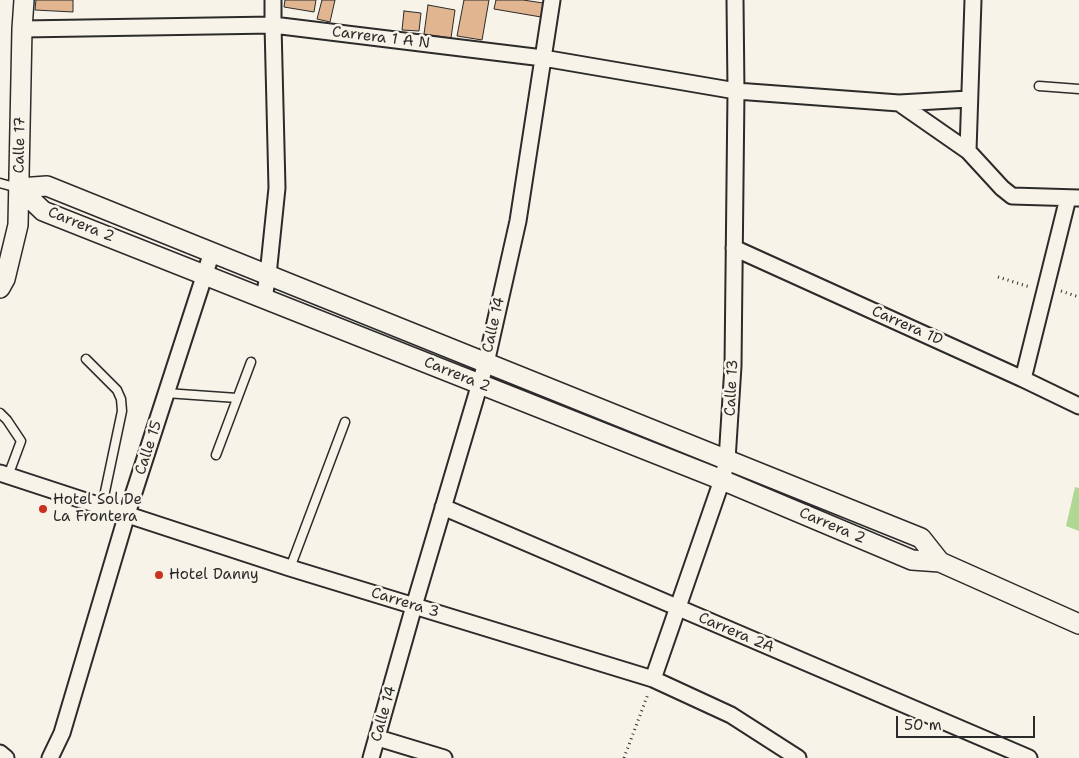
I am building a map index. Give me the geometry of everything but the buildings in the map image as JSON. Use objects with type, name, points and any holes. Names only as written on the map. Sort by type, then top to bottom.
[{"type":"street","name":"Calle 17","points":[[0,288],[5,279],[18,225],[24,0]]},
{"type":"street","points":[[264,298],[277,188],[273,0]]},
{"type":"street","name":"Calle 14","points":[[372,758],[414,606],[486,363],[518,221],[552,0]]},
{"type":"street","name":"Calle 13","points":[[653,679],[722,480],[727,460],[734,366],[735,0]]},
{"type":"street","points":[[968,152],[973,0]]},
{"type":"street","name":"Carrera 1 A N","points":[[22,29],[273,25],[543,58],[736,91],[899,102],[969,99]]},
{"type":"street","points":[[899,102],[968,152],[1012,196],[1073,198],[1045,291],[1023,379]]},
{"type":"street","name":"Carrera 2","points":[[19,188],[48,186],[921,538],[940,562]]},
{"type":"street","name":"Carrera 2","points":[[19,188],[43,211],[722,480],[912,560],[940,562],[1079,624]]},
{"type":"street","name":"Carrera 1D","points":[[734,248],[1079,406]]},
{"type":"street","name":"Calle 15","points":[[50,758],[62,733],[127,514],[212,252]]},
{"type":"street","name":"Carrera 3","points":[[4,474],[290,568],[653,679],[731,715],[798,758]]},
{"type":"street","name":"Carrera 2A","points":[[443,508],[1030,758]]},
{"type":"street","points":[[378,738],[444,758]]},
{"type":"street","points":[[0,753],[6,758]]},
{"type":"lane","points":[[1039,86],[1079,90]]},
{"type":"lane","points":[[0,183],[19,188]]},
{"type":"lane","points":[[86,359],[116,390],[121,399],[122,411],[102,506]]},
{"type":"lane","points":[[216,455],[251,362]]},
{"type":"lane","points":[[166,393],[237,398]]},
{"type":"lane","points":[[0,412],[21,441],[4,474]]},
{"type":"lane","points":[[290,568],[345,422]]},
{"type":"path","points":[[998,277],[1045,291]]},
{"type":"path","points":[[624,758],[653,679]]},
{"type":"green space","points":[[1075,487],[1079,488],[1079,531],[1066,526]]},
{"type":"place","name":"Hotel Sol De La Frontera","points":[[43,509]]},
{"type":"place","name":"Hotel Danny","points":[[159,575]]}]
